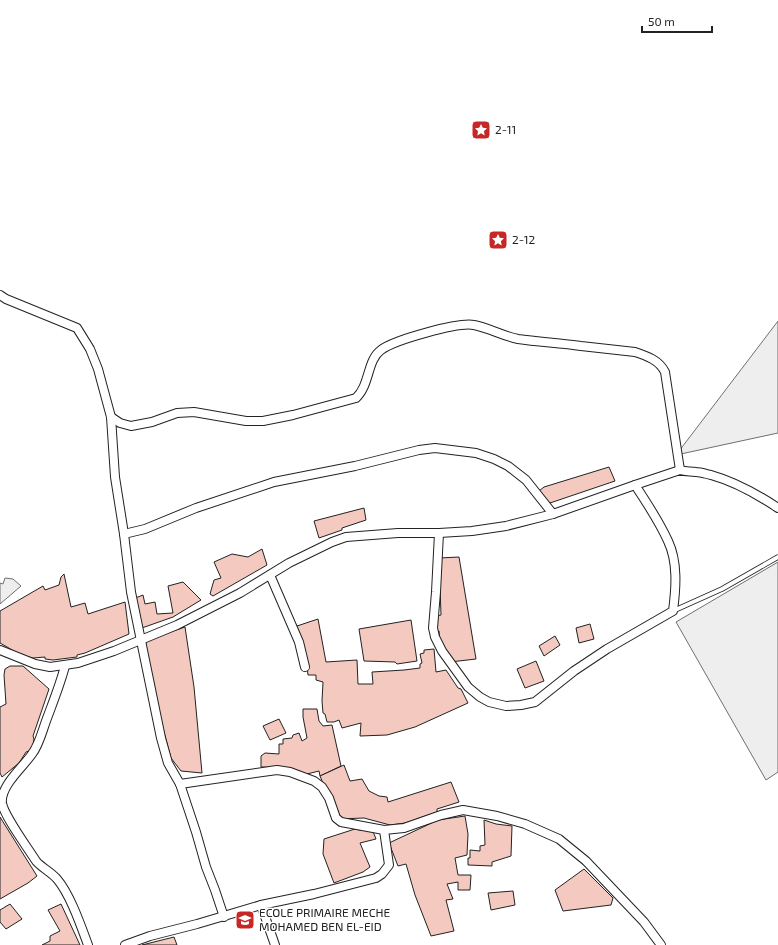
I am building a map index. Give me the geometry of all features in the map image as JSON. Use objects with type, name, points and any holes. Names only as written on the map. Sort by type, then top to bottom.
[{"type":"street","points":[[0,296],[77,328],[90,349],[98,369],[111,417],[115,478],[132,597],[164,752],[168,763],[180,784],[206,867],[224,917]]},
{"type":"street","points":[[111,417],[120,423],[131,426],[152,422],[177,413],[194,412],[246,421],[263,421],[293,415],[356,398],[362,393],[376,355],[380,350],[419,335],[458,326],[474,325],[516,338],[635,352],[645,355],[657,362],[665,372],[680,470]]},
{"type":"street","points":[[124,534],[145,529],[196,508],[274,482],[347,468],[419,450],[435,448],[476,453],[494,459],[508,466],[526,480],[553,514]]},
{"type":"street","points":[[0,650],[35,664],[50,667],[78,663],[114,651],[177,625],[240,593],[314,550],[346,537],[398,532],[438,533],[472,531],[506,526],[553,514],[635,484],[680,470],[725,479],[755,493],[778,508]]},
{"type":"street","points":[[438,533],[433,628],[435,637],[442,651],[468,687],[489,702],[506,706],[535,702],[574,671],[607,649],[673,611],[676,590],[674,562],[669,542],[635,484]]},
{"type":"street","points":[[270,575],[298,642],[305,667]]},
{"type":"street","points":[[65,666],[58,691],[38,744],[32,755],[4,790],[1,803],[36,861],[40,866],[53,875],[61,884],[78,918],[88,945]]},
{"type":"street","points":[[180,784],[277,770],[290,772],[314,781],[322,787],[329,798],[338,821],[384,830],[404,828],[441,815],[462,810],[512,820],[559,839],[586,861],[644,922],[661,945]]},
{"type":"street","points":[[125,945],[150,936],[224,917],[260,905],[314,894],[376,878],[382,874],[389,865],[384,830]]},
{"type":"street","points":[[260,905],[275,945]]},
{"type":"lane","points":[[673,611],[722,589],[778,557]]},
{"type":"shaded area","points":[[778,321],[778,433],[676,455]]},
{"type":"shaded area","points":[[778,562],[778,772],[766,780],[676,622]]},
{"type":"shaded area","points":[[5,578],[13,579],[21,586],[0,604],[0,583],[3,584]]},
{"type":"building","points":[[609,467],[615,481],[547,504],[539,491],[544,487]]},
{"type":"building","points":[[364,508],[366,520],[319,538],[314,521]]},
{"type":"building","points":[[262,549],[267,565],[213,596],[210,594],[214,580],[221,578],[214,562],[232,554],[248,557]]},
{"type":"building","points":[[459,557],[476,659],[450,662],[440,643],[439,631],[436,631],[436,616],[441,615],[439,558]]},
{"type":"building","points":[[64,574],[71,607],[85,603],[88,614],[125,602],[129,634],[77,655],[77,657],[53,660],[45,659],[45,657],[33,658],[21,655],[0,643],[0,611],[43,586],[45,590],[59,585],[61,577]]},
{"type":"building","points":[[183,582],[201,600],[173,617],[139,629],[133,599],[143,595],[145,604],[155,602],[157,614],[173,613],[168,586]]},
{"type":"building","points":[[318,619],[326,662],[357,660],[358,684],[373,684],[372,672],[420,668],[420,664],[422,663],[420,654],[424,653],[424,650],[434,649],[436,672],[446,670],[458,688],[461,689],[468,703],[415,727],[387,735],[360,736],[361,723],[342,728],[339,720],[327,722],[325,714],[323,713],[323,682],[316,680],[316,675],[308,675],[306,658],[297,630],[297,626]]},
{"type":"building","points":[[411,620],[417,661],[397,664],[395,662],[364,661],[359,629]]},
{"type":"building","points":[[590,624],[594,639],[579,643],[576,628]]},
{"type":"building","points":[[185,627],[194,687],[202,773],[181,771],[171,758],[161,721],[144,641]]},
{"type":"building","points":[[555,636],[560,645],[544,656],[539,646]]},
{"type":"building","points":[[536,661],[544,681],[525,688],[517,669]]},
{"type":"building","points":[[10,666],[23,666],[49,689],[33,736],[34,739],[32,750],[26,752],[19,763],[2,777],[0,773],[0,707],[6,704],[4,675],[5,669]]},
{"type":"building","points":[[303,709],[317,709],[319,721],[323,726],[332,725],[341,766],[320,776],[319,771],[303,775],[302,772],[291,768],[261,767],[261,756],[265,753],[279,754],[279,744],[283,744],[283,739],[292,738],[293,735],[299,733],[302,741],[307,738]]},
{"type":"building","points":[[279,719],[286,733],[270,740],[263,726]]},
{"type":"building","points":[[344,765],[350,781],[362,779],[369,791],[379,796],[387,797],[388,802],[451,782],[459,802],[437,809],[437,812],[405,823],[390,825],[364,818],[339,819],[320,776]]},
{"type":"building","points":[[465,816],[468,834],[467,855],[455,858],[458,875],[471,875],[470,890],[458,890],[458,882],[447,884],[453,899],[446,900],[454,931],[431,936],[415,895],[406,864],[398,866],[389,843],[438,820]]},
{"type":"building","points":[[0,817],[37,876],[0,899]]},
{"type":"building","points":[[484,820],[496,824],[512,826],[511,856],[492,862],[492,866],[468,865],[470,850],[480,851],[480,846],[485,845]]},
{"type":"building","points":[[358,828],[358,830],[372,829],[376,839],[360,843],[370,867],[363,872],[334,883],[323,854],[324,839]]},
{"type":"building","points":[[584,869],[613,898],[611,905],[563,911],[555,890]]},
{"type":"building","points":[[513,891],[515,905],[491,910],[488,893]]},
{"type":"building","points":[[10,904],[22,919],[6,929],[0,922],[0,910]]},
{"type":"building","points":[[61,904],[80,945],[42,945],[50,941],[50,936],[60,931],[48,910]]},
{"type":"building","points":[[174,937],[177,945],[142,945]]},
{"type":"place","name":"2-11","points":[[481,130]]},
{"type":"place","name":"2-12","points":[[498,240]]},
{"type":"place","name":"ECOLE PRIMAIRE MECHE MOHAMED BEN EL-EID","points":[[245,920]]}]
